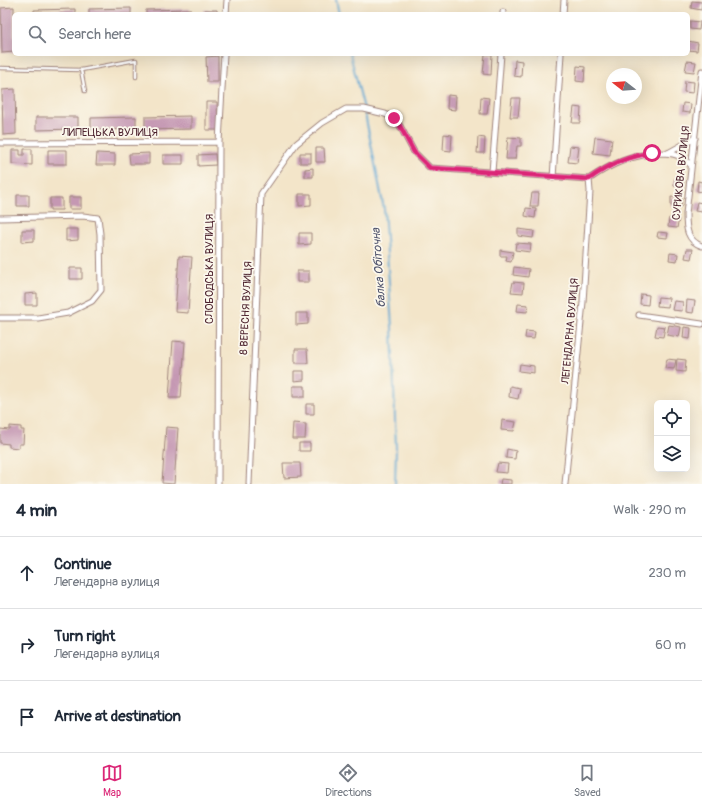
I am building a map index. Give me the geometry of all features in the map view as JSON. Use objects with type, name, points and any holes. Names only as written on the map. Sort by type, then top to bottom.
[{"type":"street","points":[[226,12],[227,0]]},
{"type":"street","points":[[563,12],[564,0]]},
{"type":"street","name":"СЛОБОДСЬКА ВУЛИЦЯ","points":[[218,484],[219,142],[224,56]]},
{"type":"street","points":[[501,56],[492,172],[554,178],[589,179],[604,169],[638,155],[668,153],[677,155],[691,166]]},
{"type":"street","points":[[554,178],[561,56]]},
{"type":"street","name":"СУРИКОВА ВУЛИЦЯ","points":[[702,71],[686,214],[686,227],[689,237],[697,244],[702,246]]},
{"type":"street","name":"8 ВЕРЕСНЯ ВУЛИЦЯ","points":[[249,484],[261,194],[296,144],[322,123],[346,109],[364,109],[385,114],[394,118],[414,152],[430,168],[492,172]]},
{"type":"street","points":[[668,153],[695,138]]},
{"type":"street","name":"ЛИПЕЦЬКА ВУЛИЦЯ","points":[[0,143],[219,142]]},
{"type":"street","name":"ЛЕГЕНДАРНА ВУЛИЦЯ","points":[[565,484],[584,302],[590,192],[589,179]]},
{"type":"street","points":[[0,218],[83,216],[98,218],[100,234],[101,290],[92,301],[68,313],[38,318],[0,318]]},
{"type":"street","points":[[640,315],[702,324]]},
{"type":"lane","points":[[0,68],[82,70],[136,60],[136,77]]},
{"type":"lane","points":[[82,70],[85,91]]},
{"type":"building","points":[[692,1],[702,2],[701,10],[691,8]]},
{"type":"building","points":[[14,7],[14,12],[12,12],[12,52],[2,53],[1,8]]},
{"type":"building","points":[[131,8],[131,12],[89,12],[89,9]]},
{"type":"building","points":[[75,9],[75,12],[34,12],[34,10]]},
{"type":"building","points":[[190,9],[190,12],[146,12],[146,10]]},
{"type":"building","points":[[204,10],[217,10],[217,12],[204,12]]},
{"type":"building","points":[[690,21],[700,22],[699,30],[690,29]]},
{"type":"building","points":[[690,41],[698,43],[697,51],[690,50]]},
{"type":"building","points":[[218,56],[218,82],[207,82],[206,57]]},
{"type":"building","points":[[485,56],[492,56],[491,75],[483,74]]},
{"type":"building","points":[[515,60],[522,61],[521,77],[514,76]]},
{"type":"building","points":[[687,61],[696,62],[694,72],[685,71]]},
{"type":"building","points":[[577,66],[585,67],[584,82],[576,81]]},
{"type":"building","points":[[685,81],[694,82],[693,93],[684,92]]},
{"type":"building","points":[[15,89],[16,134],[3,135],[2,90]]},
{"type":"building","points":[[448,95],[456,96],[455,110],[447,109]]},
{"type":"building","points":[[481,97],[489,98],[487,114],[480,114]]},
{"type":"building","points":[[512,98],[520,98],[518,117],[510,117]]},
{"type":"building","points":[[206,102],[217,102],[218,130],[206,130]]},
{"type":"building","points":[[683,103],[691,104],[690,113],[682,112]]},
{"type":"building","points":[[574,107],[581,108],[580,123],[572,123]]},
{"type":"building","points":[[191,116],[191,129],[145,130],[145,117]]},
{"type":"building","points":[[36,117],[78,117],[78,129],[36,130]]},
{"type":"building","points":[[136,117],[136,129],[91,130],[91,118]]},
{"type":"building","points":[[444,134],[452,135],[451,151],[443,150]]},
{"type":"building","points":[[478,137],[485,138],[484,153],[477,153]]},
{"type":"building","points":[[508,137],[521,138],[521,146],[517,146],[515,159],[506,159]]},
{"type":"building","points":[[595,137],[612,139],[610,155],[593,153]]},
{"type":"building","points":[[570,146],[579,147],[577,163],[568,162]]},
{"type":"building","points":[[316,148],[324,148],[325,162],[316,162]]},
{"type":"building","points":[[24,149],[32,149],[32,165],[12,164],[12,150],[20,150],[20,155],[24,155]]},
{"type":"building","points":[[48,150],[67,150],[67,164],[48,164]]},
{"type":"building","points":[[97,153],[115,154],[115,165],[96,165]]},
{"type":"building","points":[[149,153],[149,164],[130,164],[129,154]]},
{"type":"building","points":[[300,153],[311,153],[311,163],[300,163]]},
{"type":"building","points":[[215,154],[216,165],[198,166],[198,155]]},
{"type":"building","points":[[163,155],[183,155],[183,164],[163,164]]},
{"type":"building","points":[[313,168],[313,177],[305,177],[305,169]]},
{"type":"building","points":[[675,178],[684,179],[683,187],[674,186]]},
{"type":"building","points":[[698,181],[702,182],[702,192],[697,191]]},
{"type":"building","points":[[532,193],[539,193],[538,206],[530,206]]},
{"type":"building","points":[[299,194],[311,194],[311,205],[299,206]]},
{"type":"building","points":[[17,195],[29,195],[29,206],[17,206]]},
{"type":"building","points":[[69,197],[81,197],[81,209],[69,209]]},
{"type":"building","points":[[671,197],[682,198],[681,207],[671,206]]},
{"type":"building","points":[[50,198],[62,198],[62,210],[50,210]]},
{"type":"building","points":[[697,202],[702,203],[702,212],[695,211]]},
{"type":"building","points":[[526,208],[536,209],[535,218],[525,216]]},
{"type":"building","points":[[669,218],[679,219],[677,228],[668,227]]},
{"type":"building","points":[[66,229],[78,229],[78,240],[66,241]]},
{"type":"building","points":[[518,229],[534,231],[533,238],[518,236]]},
{"type":"building","points":[[22,230],[34,230],[34,241],[22,242]]},
{"type":"building","points":[[658,232],[668,233],[667,238],[657,237]]},
{"type":"building","points":[[299,233],[311,233],[311,244],[299,245]]},
{"type":"building","points":[[516,243],[531,244],[530,252],[515,250]]},
{"type":"building","points":[[687,249],[693,249],[691,259],[685,258]]},
{"type":"building","points":[[500,250],[513,252],[511,262],[506,261],[507,256],[500,256]]},
{"type":"building","points":[[670,253],[678,254],[677,261],[669,260]]},
{"type":"building","points":[[179,256],[192,257],[188,313],[175,312]]},
{"type":"building","points":[[514,267],[529,269],[528,277],[513,275]]},
{"type":"building","points":[[70,268],[82,268],[82,279],[70,279]]},
{"type":"building","points":[[297,271],[309,271],[309,282],[297,282]]},
{"type":"building","points":[[513,282],[524,283],[523,293],[511,292]]},
{"type":"building","points":[[37,293],[37,305],[25,305],[25,294]]},
{"type":"building","points":[[641,294],[649,295],[648,305],[640,304]]},
{"type":"building","points":[[658,297],[669,298],[668,307],[657,306]]},
{"type":"building","points":[[687,300],[695,301],[693,313],[686,312]]},
{"type":"building","points":[[674,301],[683,302],[682,311],[672,310]]},
{"type":"building","points":[[518,304],[528,305],[527,312],[517,311]]},
{"type":"building","points":[[296,313],[308,313],[308,324],[296,325]]},
{"type":"building","points":[[669,325],[681,327],[679,337],[667,335]]},
{"type":"building","points":[[657,326],[665,327],[663,337],[655,336]]},
{"type":"building","points":[[684,327],[691,328],[690,339],[683,338]]},
{"type":"building","points":[[526,331],[535,332],[534,339],[525,338]]},
{"type":"building","points":[[173,341],[185,342],[181,398],[169,398]]},
{"type":"building","points":[[295,349],[307,349],[308,363],[295,363]]},
{"type":"building","points":[[667,359],[676,360],[674,369],[665,368]]},
{"type":"building","points":[[677,359],[686,360],[685,372],[676,371]]},
{"type":"building","points":[[520,364],[534,366],[534,373],[519,371]]},
{"type":"building","points":[[294,371],[304,371],[304,380],[294,381]]},
{"type":"building","points":[[293,386],[305,386],[305,397],[293,397]]},
{"type":"building","points":[[510,386],[520,388],[518,399],[509,397]]},
{"type":"building","points":[[306,404],[314,404],[314,414],[306,414]]},
{"type":"building","points":[[502,420],[516,422],[514,431],[501,430]]},
{"type":"building","points":[[293,423],[306,424],[305,439],[292,439]]},
{"type":"building","points":[[10,426],[21,427],[21,430],[24,430],[23,444],[19,444],[19,448],[9,447],[9,444],[0,443],[0,429],[10,430]]},
{"type":"building","points":[[166,427],[178,428],[174,484],[162,483]]},
{"type":"building","points":[[299,443],[310,443],[310,451],[299,451]]},
{"type":"building","points":[[507,449],[516,451],[515,459],[506,458]]},
{"type":"building","points":[[283,463],[300,463],[301,477],[284,478]]},
{"type":"building","points":[[498,463],[508,464],[507,473],[496,472]]},
{"type":"building","points":[[501,479],[511,480],[511,484],[500,484]]},
{"type":"waterway","name":"балка Обіточна","points":[[336,0],[339,12]]},
{"type":"waterway","name":"балка Обіточна","points":[[351,56],[364,109],[384,209],[392,327],[396,449],[395,484]]},
{"type":"route","points":[[394,118],[414,152],[430,168],[554,178],[589,179],[604,169],[621,161],[638,155],[652,153]]}]
